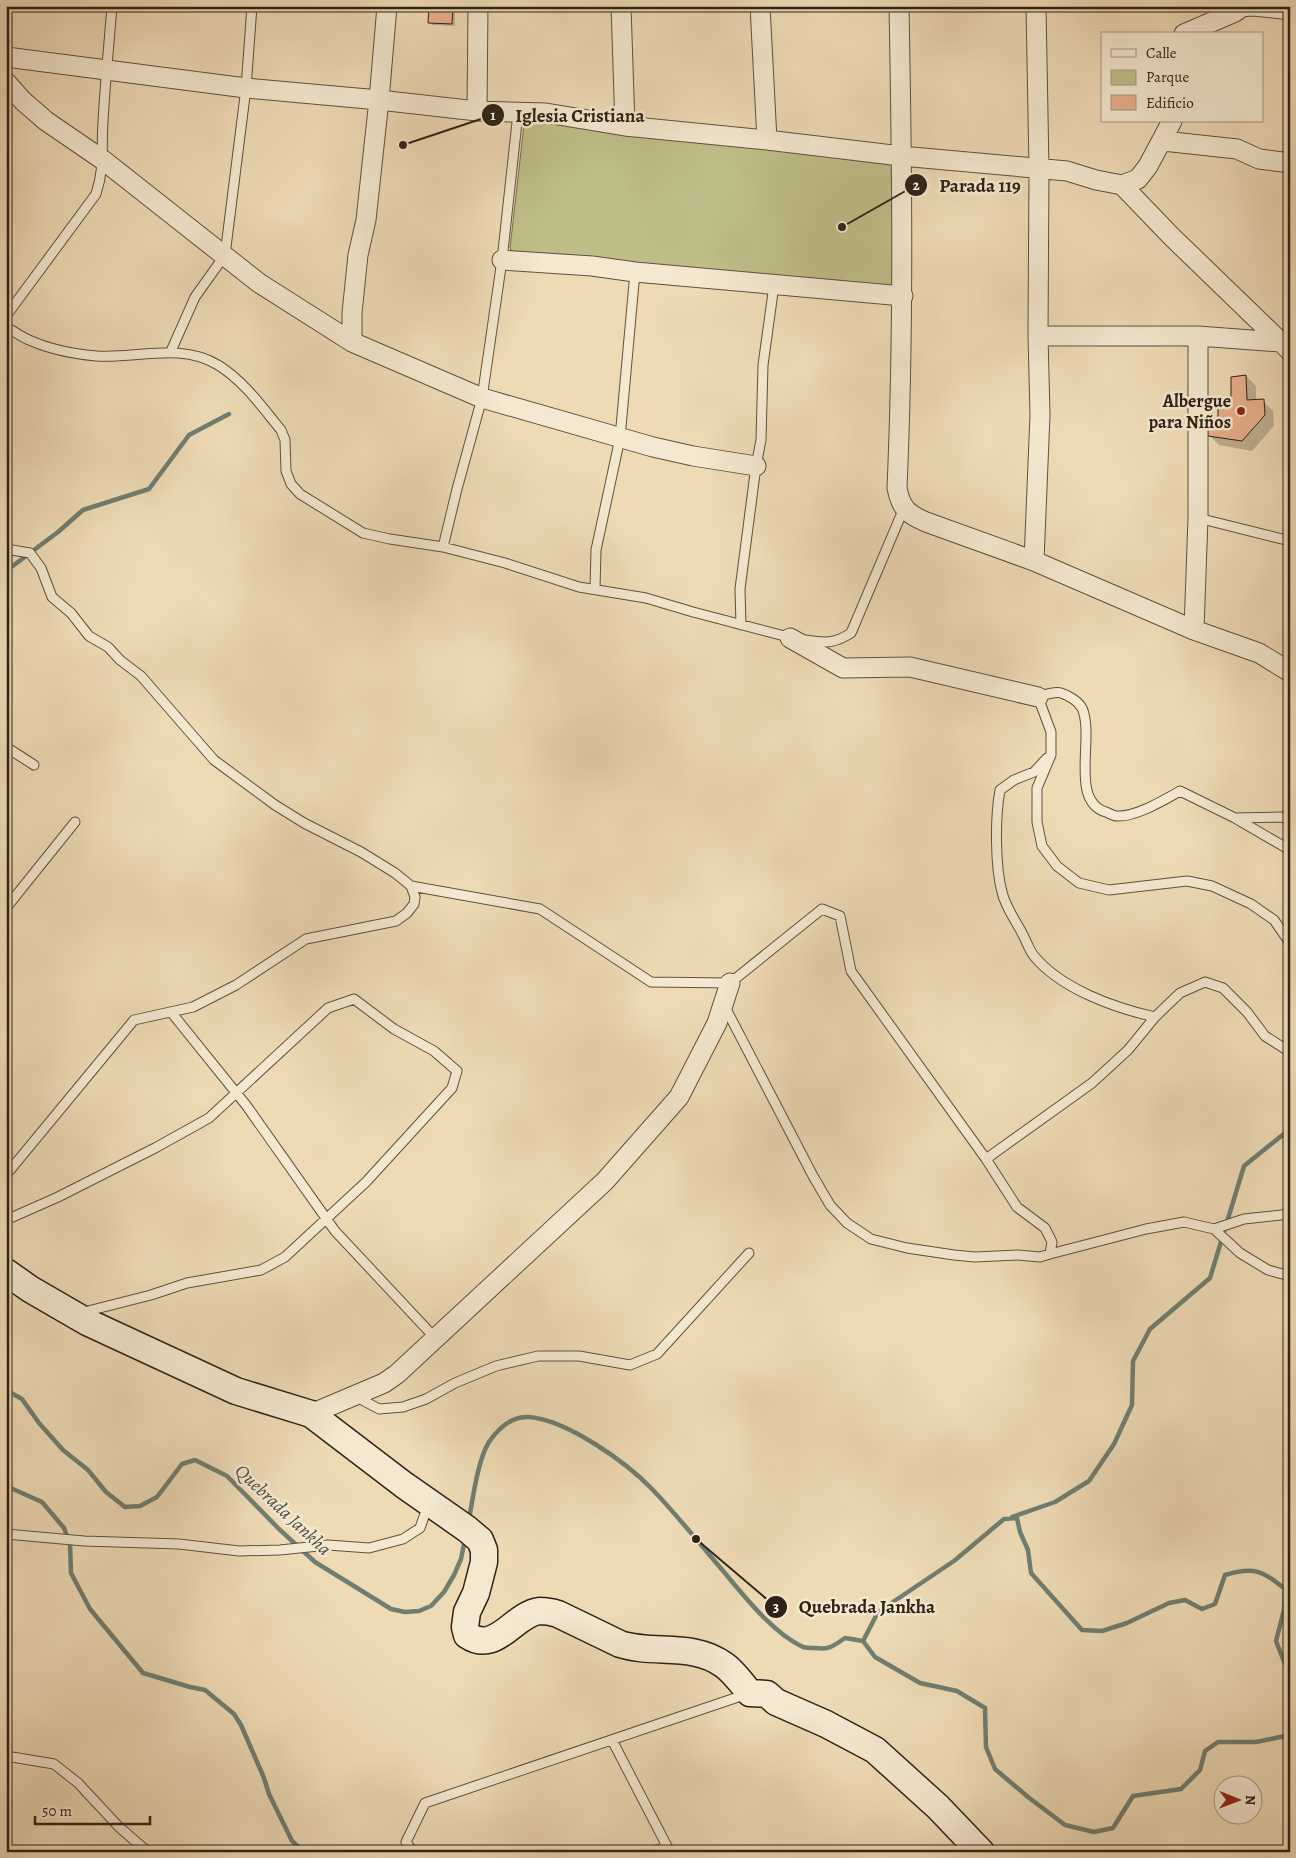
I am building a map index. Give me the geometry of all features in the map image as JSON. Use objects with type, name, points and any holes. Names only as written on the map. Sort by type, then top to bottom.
[{"type":"street","points":[[352,342],[352,313],[358,255],[366,220],[379,100],[386,6]]},
{"type":"street","points":[[477,112],[478,6]]},
{"type":"street","points":[[621,6],[625,126]]},
{"type":"street","points":[[760,6],[767,140]]},
{"type":"street","points":[[899,6],[903,296],[897,488],[899,499],[904,508],[913,517],[1034,562],[1194,630],[1259,653],[1290,672]]},
{"type":"street","points":[[1034,562],[1040,415],[1036,6]]},
{"type":"street","points":[[1188,32],[1239,9]]},
{"type":"street","points":[[6,57],[246,88],[379,100],[477,112],[546,113],[625,126],[902,156],[1067,171],[1096,180],[1122,185],[1138,179],[1163,141],[1172,122]]},
{"type":"street","points":[[6,82],[23,101],[46,121],[103,160],[259,283],[352,342],[482,398],[620,438],[693,456],[756,466]]},
{"type":"street","points":[[1163,141],[1236,149],[1259,159],[1290,163]]},
{"type":"street","points":[[1122,185],[1170,236],[1285,346]]},
{"type":"street","points":[[502,260],[592,266],[635,272],[903,296]]},
{"type":"street","points":[[1038,336],[1198,336],[1285,346]]},
{"type":"street","points":[[1194,630],[1198,518],[1198,336]]},
{"type":"street","points":[[790,638],[843,668],[910,667],[1038,697]]},
{"type":"street","points":[[311,1414],[354,1396],[397,1374],[606,1181],[679,1098],[707,1045],[724,1004],[730,983]]},
{"type":"street","points":[[6,1272],[30,1289],[87,1322],[236,1390],[311,1414],[467,1529],[480,1540],[484,1550],[482,1574],[466,1619],[466,1635],[480,1641],[490,1639],[529,1615],[539,1611],[548,1611],[630,1647],[687,1650],[703,1654],[724,1665],[750,1694],[767,1694],[776,1702],[826,1724],[875,1750],[938,1807],[981,1852]]},
{"type":"lane","points":[[6,316],[96,194],[102,177],[102,124],[112,6]]},
{"type":"lane","points":[[171,351],[195,297],[225,255],[246,88],[252,6]]},
{"type":"lane","points":[[1239,9],[1290,15]]},
{"type":"lane","points":[[443,547],[482,398],[502,260],[518,113]]},
{"type":"lane","points":[[594,589],[596,550],[620,438],[635,272]]},
{"type":"lane","points":[[740,625],[740,589],[761,440],[763,365],[774,285]]},
{"type":"lane","points":[[6,327],[29,340],[67,352],[96,356],[171,351],[192,354],[217,364],[238,379],[281,430],[285,440],[286,471],[291,484],[300,494],[363,533],[443,547],[505,563],[579,587],[646,598],[790,638],[824,643],[840,640],[851,633],[904,508]]},
{"type":"lane","points":[[1198,518],[1290,541]]},
{"type":"lane","points":[[6,549],[30,552],[41,568],[52,597],[71,613],[89,636],[108,647],[120,660],[141,676],[214,760],[275,805],[304,823],[362,852],[395,873],[410,886],[415,897],[414,904],[407,913],[396,921],[306,940],[236,985],[193,1007],[134,1020],[7,1173]]},
{"type":"lane","points":[[1290,850],[1235,818],[1180,791],[1161,802],[1135,812],[1117,816],[1098,810],[1087,797],[1082,707],[1071,698],[1059,692],[1038,697],[1051,732],[1051,755],[1037,788],[1037,822],[1042,846],[1057,866],[1079,883],[1110,890],[1187,881],[1212,886],[1251,904],[1274,920],[1290,943]]},
{"type":"lane","points":[[6,747],[34,765]]},
{"type":"lane","points":[[1051,755],[1034,772],[1014,780],[1000,790],[996,810],[998,862],[1002,894],[1034,956],[1056,976],[1096,999],[1155,1017]]},
{"type":"lane","points":[[1235,818],[1282,818],[1290,820]]},
{"type":"lane","points":[[6,908],[75,822]]},
{"type":"lane","points":[[410,886],[540,909],[651,982],[730,983],[822,909],[840,916],[851,970],[1018,1206],[1045,1228],[1052,1242],[1050,1254]]},
{"type":"lane","points":[[986,1159],[1092,1083],[1128,1050],[1155,1017],[1180,993],[1205,982],[1223,988],[1247,1012],[1264,1036],[1290,1052]]},
{"type":"lane","points":[[6,1220],[58,1197],[156,1148],[209,1118],[328,1008],[354,999],[394,1029],[434,1051],[457,1071],[452,1088],[366,1182],[285,1257],[260,1270],[187,1283],[74,1314]]},
{"type":"lane","points":[[724,1004],[813,1176],[830,1205],[846,1223],[871,1239],[907,1248],[954,1256],[1018,1255],[1040,1258],[1146,1229],[1184,1222],[1214,1229],[1240,1253],[1268,1270],[1290,1276]]},
{"type":"lane","points":[[171,1012],[237,1094],[335,1231],[436,1339]]},
{"type":"lane","points":[[1214,1229],[1244,1219],[1290,1214]]},
{"type":"lane","points":[[354,1396],[379,1409],[403,1408],[496,1366],[538,1356],[579,1356],[630,1365],[657,1354],[748,1253]]},
{"type":"lane","points":[[6,1534],[84,1541],[179,1544],[239,1551],[280,1550],[328,1545],[369,1548],[403,1539],[420,1528],[429,1502]]},
{"type":"lane","points":[[413,1852],[406,1842],[425,1803],[750,1694]]},
{"type":"lane","points":[[612,1740],[668,1849],[653,1852]]},
{"type":"lane","points":[[6,1756],[54,1764],[78,1783],[118,1827],[148,1852]]},
{"type":"green space","points":[[529,120],[890,161],[895,165],[894,288],[514,255],[510,248],[524,125]]},
{"type":"building","points":[[429,6],[453,6],[452,24],[428,23]]},
{"type":"building","name":"Albergue para Niños","points":[[1246,375],[1247,400],[1264,399],[1265,415],[1242,441],[1208,436],[1207,418],[1218,419],[1218,404],[1231,407],[1231,377]]},
{"type":"waterway","points":[[6,571],[58,532],[83,510],[149,489],[189,435],[229,414]]},
{"type":"waterway","points":[[1012,1517],[1055,1502],[1089,1481],[1114,1444],[1132,1405],[1133,1361],[1150,1329],[1210,1278],[1244,1166],[1290,1129]]},
{"type":"waterway","name":"Quebrada Jankha","points":[[6,1390],[22,1399],[39,1423],[63,1450],[88,1470],[106,1492],[125,1507],[140,1506],[157,1497],[182,1464],[195,1460],[227,1476],[279,1529],[315,1562],[391,1609],[405,1612],[419,1611],[431,1606],[444,1592],[454,1575],[461,1559],[465,1539]]},
{"type":"waterway","name":"Quebrada Jankha","points":[[469,1519],[476,1479],[485,1449],[493,1437],[506,1424],[523,1417],[529,1417],[544,1420],[578,1434],[612,1455],[641,1478],[679,1519],[750,1603],[770,1624],[792,1641],[803,1647],[820,1648],[831,1647],[845,1638],[863,1641],[875,1657],[920,1683],[957,1691],[985,1708],[986,1747],[995,1769],[1065,1825],[1094,1832],[1113,1828],[1133,1796],[1181,1789],[1200,1770],[1205,1751],[1218,1742],[1256,1742],[1290,1735]]},
{"type":"waterway","points":[[6,1486],[42,1502],[64,1528],[70,1544],[71,1573],[90,1609],[143,1673],[205,1690],[234,1714],[241,1725],[269,1794],[292,1841],[304,1852]]},
{"type":"waterway","points":[[863,1641],[878,1612],[954,1561],[1004,1519],[1017,1518],[1020,1532],[1028,1550],[1031,1573],[1082,1630],[1102,1631],[1127,1623],[1169,1603],[1185,1600],[1202,1609],[1215,1604],[1225,1575],[1244,1571],[1264,1574],[1285,1589],[1284,1610],[1276,1641],[1285,1664],[1290,1667]]},
{"type":"place","name":"Iglesia Cristiana","points":[[403,145]]},
{"type":"place","name":"Parada 119","points":[[842,227]]},
{"type":"place","name":"Albergue para Niños","points":[[1241,411]]},
{"type":"place","name":"Quebrada Jankha","points":[[696,1539]]}]
